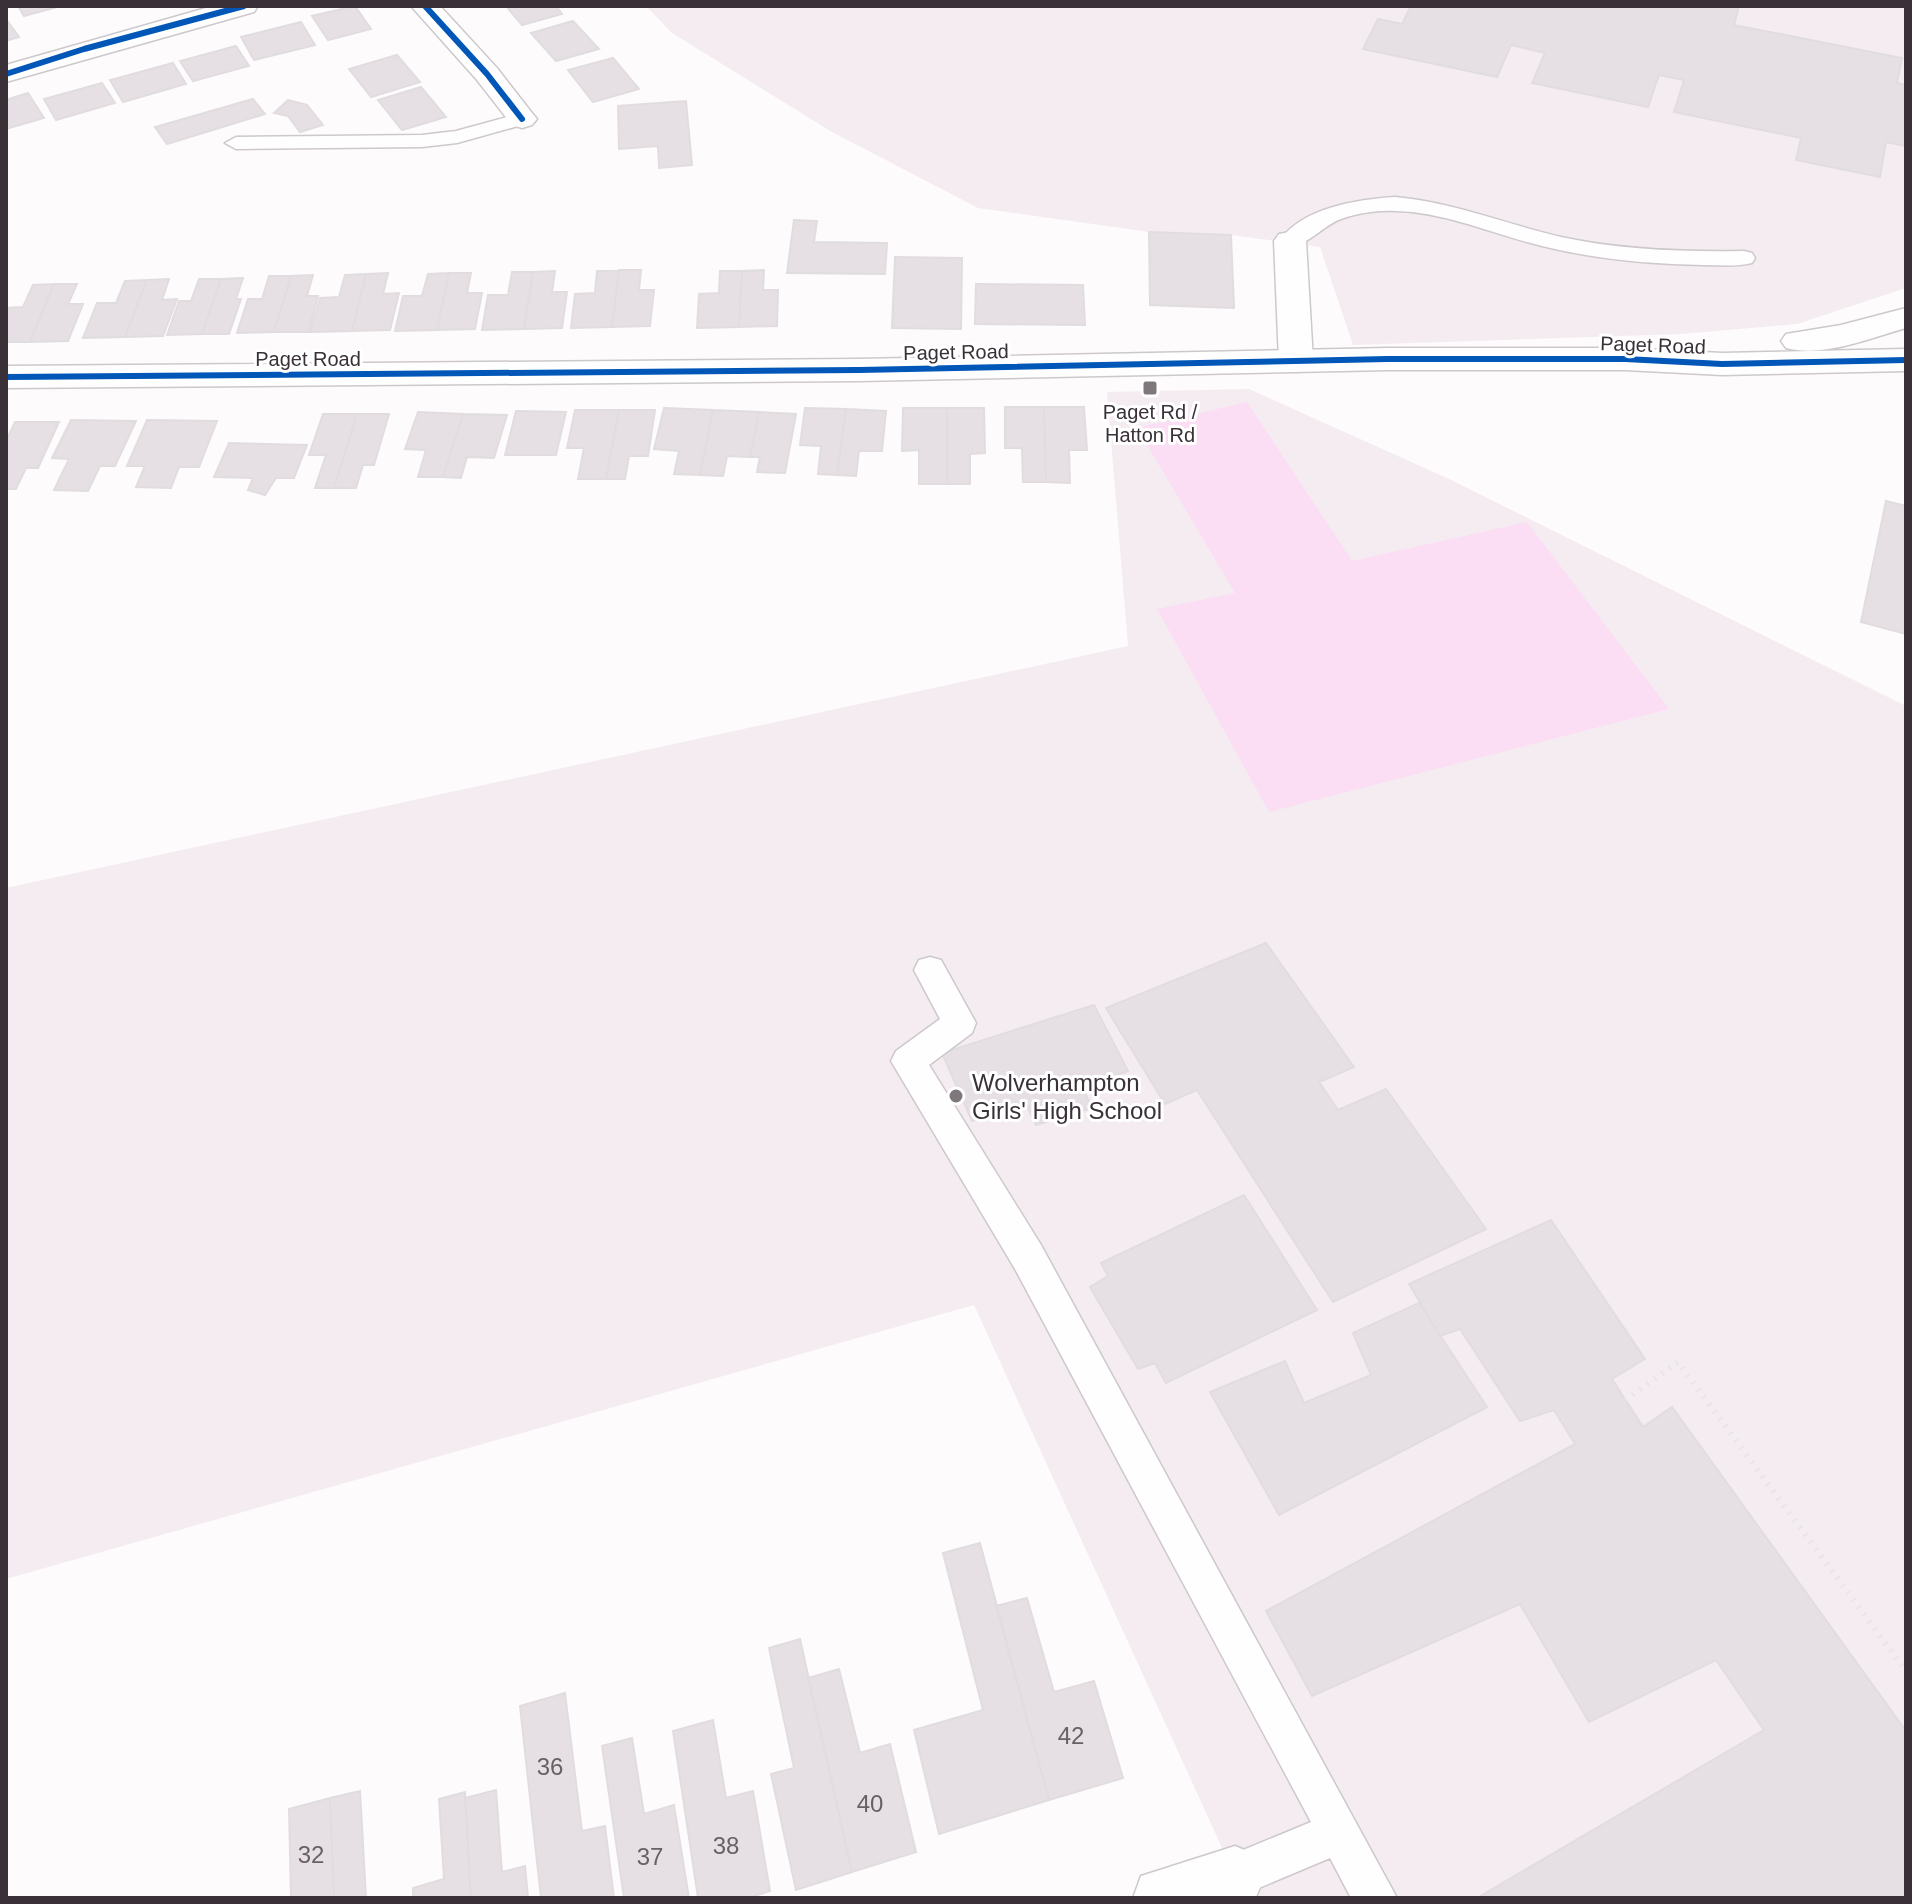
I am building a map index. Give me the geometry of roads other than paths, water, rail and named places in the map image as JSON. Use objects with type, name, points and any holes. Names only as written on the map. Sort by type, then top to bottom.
[{"type":"street","points":[[6,74],[80,38],[244,6]]},
{"type":"street","points":[[425,6],[487,74],[522,119]]},
{"type":"street","points":[[1290,241],[1296,361]]},
{"type":"street","name":"Paget Road","points":[[1625,359],[1841,335],[1906,318]]},
{"type":"street","name":"Paget Road","points":[[6,377],[843,370],[1296,361],[1625,359],[1722,364],[1906,360]]},
{"type":"street","points":[[1163,1898],[1235,1876]]},
{"type":"lane","points":[[236,143],[422,141],[457,137],[522,119]]},
{"type":"lane","points":[[1290,241],[1335,213],[1375,205],[1417,203],[1563,244],[1658,257],[1744,258]]},
{"type":"lane","points":[[930,970],[960,1023],[908,1061],[1028,1257],[1375,1898]]},
{"type":"lane","points":[[1235,1876],[1339,1832]]},
{"type":"place","name":"Paget Rd / Hatton Rd","points":[[1150,388]]},
{"type":"place","name":"Wolverhampton Girls' High School","points":[[956,1096]]}]
